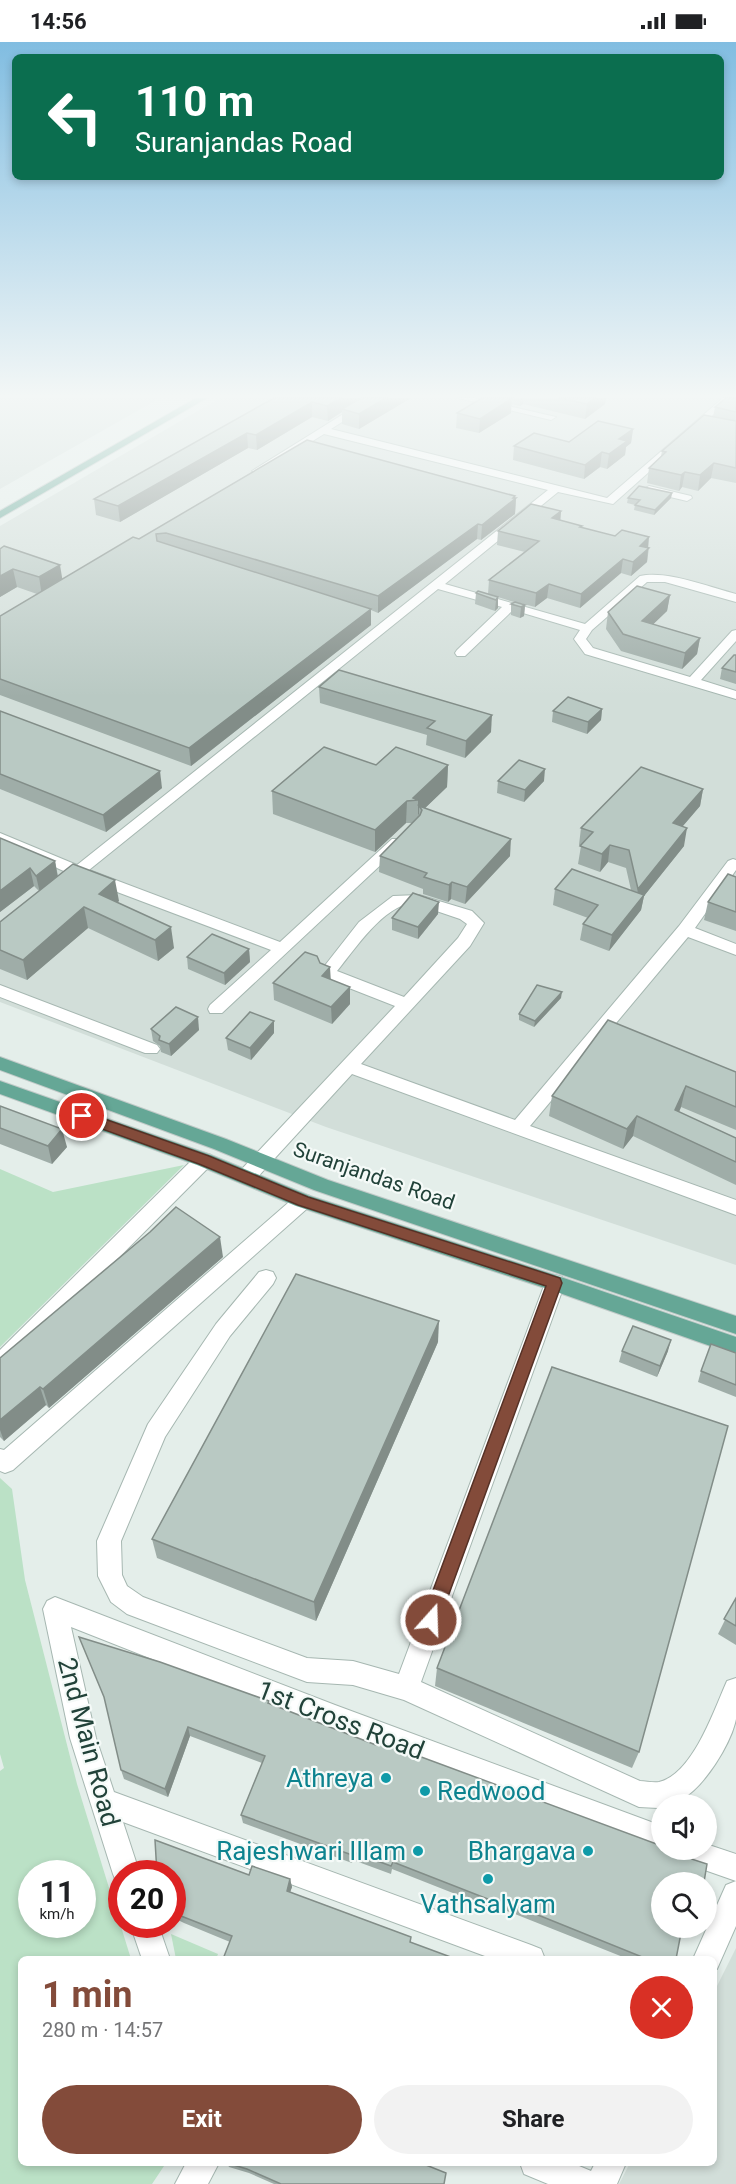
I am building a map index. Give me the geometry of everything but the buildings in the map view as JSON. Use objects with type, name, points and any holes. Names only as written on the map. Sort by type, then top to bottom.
[{"type":"main road","points":[[0,515],[29,498]]},
{"type":"main road","name":"Suranjandas Road","points":[[0,1063],[220,1144],[321,1185],[736,1325]]},
{"type":"main road","name":"Suranjandas Road","points":[[0,1087],[204,1160],[303,1201],[555,1283],[736,1346]]},
{"type":"street","points":[[52,893],[384,621],[437,585],[545,498]]},
{"type":"street","points":[[593,498],[609,502],[614,498]]},
{"type":"street","points":[[736,598],[665,579],[644,578],[587,628],[580,639],[589,651],[736,695]]},
{"type":"street","points":[[437,585],[587,628]]},
{"type":"street","points":[[461,653],[507,611],[509,607],[506,604]]},
{"type":"street","points":[[693,682],[730,648],[736,634]]},
{"type":"street","points":[[216,1010],[412,828]]},
{"type":"street","points":[[0,837],[79,872],[282,949]]},
{"type":"street","points":[[519,1127],[685,930],[733,864]]},
{"type":"street","points":[[246,1177],[406,1004],[470,933],[476,923],[466,915],[414,898],[398,899],[365,926],[327,973],[406,1004]]},
{"type":"street","points":[[685,930],[736,950]]},
{"type":"street","points":[[0,991],[152,1049]]},
{"type":"street","points":[[348,1066],[736,1208]]},
{"type":"street","points":[[0,1364],[204,1160]]},
{"type":"street","points":[[0,1459],[5,1463],[303,1201]]},
{"type":"street","points":[[266,1278],[223,1330],[156,1431],[109,1541],[110,1576],[119,1594],[135,1606],[307,1670],[353,1673],[406,1688],[639,1794],[658,1795],[686,1781],[698,1769],[736,1690]]},
{"type":"street","points":[[406,1688],[555,1283]]},
{"type":"street","name":"2nd Main Road","points":[[55,1609],[82,1738],[122,1860]]},
{"type":"street","name":"1st Cross Road","points":[[55,1609],[346,1722],[651,1836]]},
{"type":"street","points":[[102,1802],[523,1956]]},
{"type":"street","points":[[714,1860],[736,1868]]},
{"type":"street","points":[[708,1956],[736,1895]]},
{"type":"street","points":[[149,1938],[155,1956]]},
{"type":"street","points":[[190,2184],[202,2166]]},
{"type":"street","points":[[542,2166],[585,2184]]},
{"type":"street","points":[[601,2184],[610,2166]]},
{"type":"shaded area","points":[[48,498],[736,498],[736,1265],[326,1127],[0,1002],[0,526]]},
{"type":"shaded area","points":[[736,1948],[736,2184],[619,2184],[628,2166],[717,2166],[717,1986]]},
{"type":"green space","points":[[184,1165],[0,1347],[0,1169],[53,1192]]},
{"type":"green space","points":[[0,1478],[12,1489],[25,1580],[77,1784],[108,1884],[108,1938],[125,1938],[130,1956],[18,1956],[18,2166],[164,2166],[152,2184],[0,2184],[0,1771],[4,1768],[0,1754]]},
{"type":"green space","points":[[172,1938],[180,1938],[218,1954],[217,1956],[175,1956]]},
{"type":"place","name":"Athreya","points":[[386,1778]]},
{"type":"place","name":"Redwood","points":[[425,1791]]},
{"type":"place","name":"Rajeshwari Illam","points":[[418,1851]]},
{"type":"place","name":"Bhargava","points":[[588,1851]]},
{"type":"place","name":"Vathsalyam","points":[[488,1879]]},
{"type":"route","points":[[82,1116],[204,1160],[303,1201],[555,1283],[431,1620]]}]
